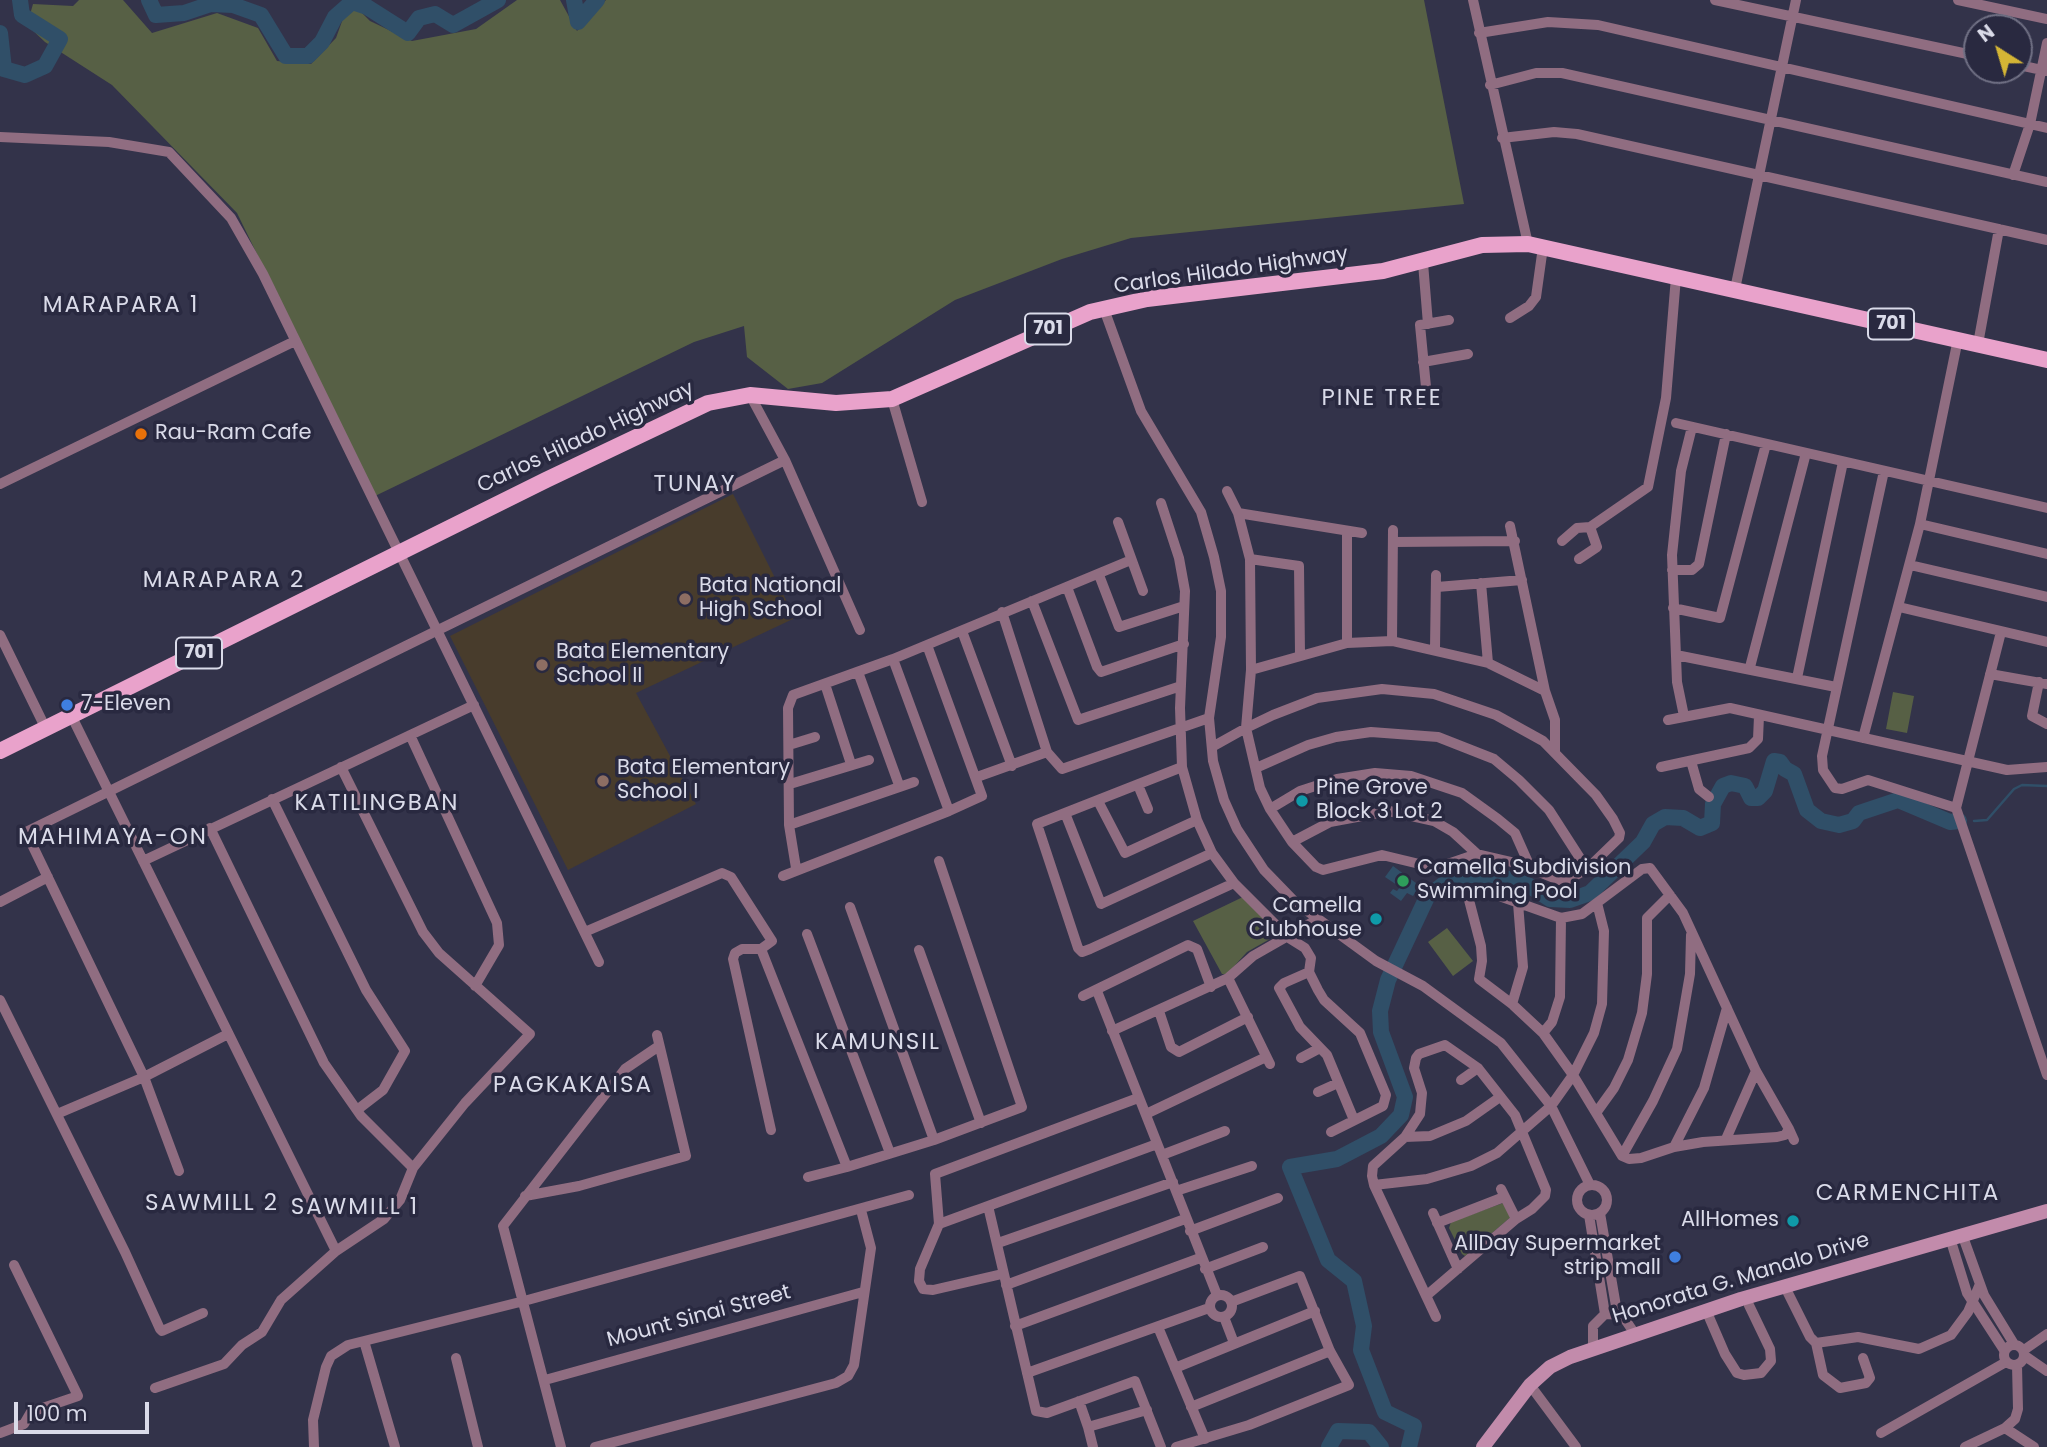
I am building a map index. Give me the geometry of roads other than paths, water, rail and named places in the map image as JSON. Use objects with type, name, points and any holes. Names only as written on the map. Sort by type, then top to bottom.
[{"type":"main road","name":"Carlos Hilado Highway","points":[[0,751],[397,553],[708,403],[750,395],[836,403],[892,399],[1036,334],[1104,309],[1147,299],[1288,285],[1423,262],[1482,245],[1535,246],[2047,360]]},
{"type":"street","points":[[1473,0],[1502,138],[1535,246],[1536,296],[1529,306],[1510,318]]},
{"type":"street","points":[[1715,0],[1963,53]]},
{"type":"street","points":[[1735,289],[1796,0]]},
{"type":"street","points":[[1958,0],[2047,19]]},
{"type":"street","points":[[1479,33],[1548,22],[1598,25],[2047,128]]},
{"type":"street","points":[[2013,175],[2044,71],[2047,43]]},
{"type":"street","points":[[1490,85],[1536,73],[1562,73],[2047,182]]},
{"type":"street","points":[[1502,138],[1554,132],[1577,134],[2047,240]]},
{"type":"street","points":[[0,137],[109,142],[166,151],[174,155],[231,218],[295,341],[397,553],[587,931],[599,962]]},
{"type":"street","points":[[1978,344],[1999,229]]},
{"type":"street","points":[[1423,262],[1428,324]]},
{"type":"street","points":[[1562,541],[1577,528],[1590,527],[1648,487],[1666,398],[1676,277]]},
{"type":"street","points":[[1104,309],[1137,400],[1201,512],[1214,557],[1221,591],[1221,636],[1209,718],[1212,747],[1224,800],[1249,851],[1277,885],[1316,919],[1385,967],[1423,986],[1501,1044],[1551,1106],[1590,1185]]},
{"type":"street","points":[[1420,404],[1426,387],[1420,326],[1449,320]]},
{"type":"street","points":[[1863,738],[1920,524],[1958,339]]},
{"type":"street","points":[[0,484],[295,341]]},
{"type":"street","points":[[1423,362],[1468,354]]},
{"type":"street","points":[[750,395],[785,460],[860,630]]},
{"type":"street","points":[[892,399],[922,502]]},
{"type":"street","points":[[1676,423],[2047,508]]},
{"type":"street","points":[[1684,716],[1672,608],[1672,569],[1681,471],[1692,427]]},
{"type":"street","points":[[1672,569],[1692,570],[1699,564],[1726,435]]},
{"type":"street","points":[[1672,608],[1720,618],[1766,444]]},
{"type":"street","points":[[1750,667],[1806,453]]},
{"type":"street","points":[[180,1171],[144,1077],[26,832],[785,460]]},
{"type":"street","points":[[1797,678],[1843,462]]},
{"type":"street","points":[[1884,471],[1827,729],[1822,756],[1823,770],[1835,788],[1842,789],[1868,780],[1956,808]]},
{"type":"street","points":[[1227,491],[1238,513],[1250,559],[1251,670],[1246,728],[1260,788],[1270,809],[1292,842],[1316,867],[1323,870],[1382,855],[1436,868],[1477,854]]},
{"type":"street","points":[[1161,503],[1179,558],[1184,606],[1180,727],[1182,768],[1197,820],[1212,853],[1234,883],[1289,938],[1301,944],[1311,958],[1309,972],[1324,1000],[1360,1033],[1386,1096],[1383,1106],[1331,1132]]},
{"type":"street","points":[[1238,513],[1347,533],[1362,533]]},
{"type":"street","points":[[1118,522],[1143,591]]},
{"type":"street","points":[[1920,524],[2047,554]]},
{"type":"street","points":[[1510,526],[1545,691],[1555,720],[1555,751]]},
{"type":"street","points":[[1579,559],[1597,547],[1590,527]]},
{"type":"street","points":[[1392,641],[1393,530]]},
{"type":"street","points":[[1347,533],[1347,643]]},
{"type":"street","points":[[1394,542],[1514,541]]},
{"type":"street","points":[[1250,559],[1299,566],[1300,654]]},
{"type":"street","points":[[796,868],[789,825],[790,698],[893,659],[1131,561]]},
{"type":"street","points":[[1910,565],[2047,597]]},
{"type":"street","points":[[1099,575],[1119,627],[1184,606]]},
{"type":"street","points":[[1435,649],[1437,581],[1480,583],[1522,580]]},
{"type":"street","points":[[1480,583],[1488,663]]},
{"type":"street","points":[[1067,587],[1101,672],[1184,644]]},
{"type":"street","points":[[1032,600],[1079,720],[1181,686]]},
{"type":"street","points":[[1899,607],[2047,642]]},
{"type":"street","points":[[1002,612],[1047,752],[1063,770],[1209,718]]},
{"type":"street","points":[[962,631],[1012,766]]},
{"type":"street","points":[[2001,632],[1970,762],[1956,808],[2047,1076]]},
{"type":"street","points":[[0,635],[46,729]]},
{"type":"street","points":[[1251,670],[1300,654],[1347,643],[1392,641],[1488,663],[1545,691]]},
{"type":"street","points":[[783,876],[796,868],[979,799],[982,793],[977,778],[927,645]]},
{"type":"street","points":[[1676,655],[1750,667],[1836,687]]},
{"type":"street","points":[[893,659],[949,811]]},
{"type":"street","points":[[858,672],[899,785]]},
{"type":"street","points":[[1990,674],[2043,683],[2032,716],[2047,724]]},
{"type":"street","points":[[825,684],[851,764]]},
{"type":"street","points":[[1212,747],[1297,705],[1339,693],[1382,689],[1411,691],[1478,707],[1555,751],[1596,795],[1620,833],[1616,842],[1587,869],[1564,881],[1477,854],[1453,832],[1434,821],[1389,811],[1360,814],[1330,822],[1292,842]]},
{"type":"street","points":[[143,861],[474,705]]},
{"type":"street","points":[[1668,720],[1721,708],[1970,762],[2019,771],[2047,768]]},
{"type":"street","points":[[1661,767],[1749,748],[1758,740],[1759,716]]},
{"type":"street","points":[[72,717],[336,1251]]},
{"type":"street","points":[[1256,768],[1308,745],[1336,737],[1371,732],[1438,737],[1494,759],[1519,780],[1549,810],[1587,869]]},
{"type":"street","points":[[410,735],[496,923],[499,945],[475,986]]},
{"type":"street","points":[[789,745],[815,737]]},
{"type":"street","points":[[977,778],[1047,752]]},
{"type":"street","points":[[790,784],[869,760]]},
{"type":"street","points":[[1691,761],[1699,789],[1709,797]]},
{"type":"street","points":[[155,1388],[225,1364],[242,1345],[262,1332],[281,1300],[336,1251],[384,1219],[400,1200],[413,1168],[465,1103],[530,1034],[439,953],[423,932],[341,767]]},
{"type":"street","points":[[1182,768],[1046,818],[1036,828],[1082,952],[1234,883]]},
{"type":"street","points":[[1270,809],[1300,791],[1337,779],[1375,773],[1411,776],[1462,793],[1498,819],[1519,840],[1531,869]]},
{"type":"street","points":[[789,825],[914,782]]},
{"type":"street","points":[[1138,785],[1148,809]]},
{"type":"street","points":[[272,799],[366,990],[405,1051],[383,1090],[357,1110]]},
{"type":"street","points":[[1098,801],[1125,853],[1197,820]]},
{"type":"street","points":[[1065,813],[1101,904],[1212,853]]},
{"type":"street","points":[[210,828],[324,1063],[357,1110],[413,1168]]},
{"type":"street","points":[[808,1177],[934,1140],[1020,1110],[1023,1103],[939,861]]},
{"type":"street","points":[[1789,1129],[1785,1135],[1777,1137],[1726,1139],[1674,1147],[1641,1158],[1629,1159],[1622,1156],[1573,1075],[1543,1033],[1512,1004],[1479,979],[1481,946],[1469,905],[1476,892],[1496,894],[1561,918],[1582,914],[1647,866],[1683,914],[1756,1071],[1789,1129],[1794,1140]]},
{"type":"street","points":[[587,931],[727,873],[772,941],[761,949],[742,949],[735,953],[733,960],[771,1130]]},
{"type":"street","points":[[0,902],[48,877]]},
{"type":"street","points":[[1596,1112],[1614,1088],[1628,1060],[1642,1013],[1647,974],[1647,918],[1670,895]]},
{"type":"street","points":[[1512,1004],[1523,967],[1518,903]]},
{"type":"street","points":[[1374,1185],[1427,1179],[1471,1166],[1497,1153],[1551,1106],[1573,1075],[1594,1032],[1602,1004],[1604,931],[1597,903]]},
{"type":"street","points":[[850,907],[934,1140]]},
{"type":"street","points":[[1543,1033],[1552,1022],[1561,988],[1561,918]]},
{"type":"street","points":[[1112,1031],[1228,978],[1253,956],[1289,938],[1316,919]]},
{"type":"street","points":[[1622,1156],[1653,1101],[1677,1049],[1690,974],[1691,932]]},
{"type":"street","points":[[807,934],[890,1153]]},
{"type":"street","points":[[1083,996],[1193,945],[1211,987]]},
{"type":"street","points":[[761,949],[847,1167]]},
{"type":"street","points":[[919,950],[981,1123]]},
{"type":"street","points":[[1309,972],[1279,988],[1300,1027],[1327,1055],[1354,1120]]},
{"type":"street","points":[[1146,1114],[1268,1060],[1228,978]]},
{"type":"street","points":[[1097,990],[1217,1295]]},
{"type":"street","points":[[0,1000],[125,1251],[160,1329],[162,1331],[203,1313]]},
{"type":"street","points":[[1674,1147],[1704,1088],[1727,1009]]},
{"type":"street","points":[[1159,1011],[1171,1047],[1179,1052],[1248,1017]]},
{"type":"street","points":[[57,1114],[144,1077],[229,1034]]},
{"type":"street","points":[[525,1196],[592,1182],[686,1156],[658,1041],[625,1069],[525,1196],[508,1218],[503,1230],[561,1447]]},
{"type":"street","points":[[1426,1296],[1516,1219],[1532,1209],[1545,1196],[1546,1190],[1523,1130],[1478,1068],[1445,1045],[1419,1054],[1414,1068],[1422,1093],[1420,1114],[1405,1138],[1373,1166],[1374,1185],[1426,1296],[1436,1317]]},
{"type":"street","points":[[1301,1058],[1320,1048]]},
{"type":"street","points":[[1461,1080],[1478,1068]]},
{"type":"street","points":[[1726,1139],[1756,1071]]},
{"type":"street","points":[[1318,1092],[1338,1083]]},
{"type":"street","points":[[1405,1138],[1430,1136],[1466,1121],[1500,1097]]},
{"type":"street","points":[[1002,1274],[933,1290],[923,1289],[919,1281],[920,1269],[939,1224],[934,1178],[938,1172],[1138,1098]]},
{"type":"street","points":[[1162,1156],[1225,1131]]},
{"type":"street","points":[[939,1224],[1157,1144]]},
{"type":"street","points":[[998,1242],[1252,1166]]},
{"type":"street","points":[[1590,1185],[1600,1187],[1607,1195],[1607,1205],[1594,1214],[1581,1210],[1577,1202],[1582,1189],[1590,1185]]},
{"type":"street","points":[[1458,1269],[1435,1218],[1503,1193],[1516,1219]]},
{"type":"street","points":[[314,1447],[313,1420],[326,1367],[339,1349],[909,1195]]},
{"type":"street","points":[[1190,1231],[1278,1198]]},
{"type":"street","points":[[988,1206],[1036,1410],[1047,1413],[1135,1381],[1161,1447]]},
{"type":"street","points":[[595,1447],[836,1383],[848,1376],[854,1365],[871,1248],[861,1210]]},
{"type":"street","name":"Honorata G. Manalo Drive","points":[[1483,1447],[1530,1385],[1550,1367],[1593,1349],[1706,1310],[2047,1211]]},
{"type":"street","points":[[1594,1214],[1611,1313]]},
{"type":"street","points":[[1006,1286],[1185,1219]]},
{"type":"street","points":[[1956,1236],[2015,1354],[2018,1409],[2015,1419],[2005,1428],[1965,1447]]},
{"type":"street","points":[[1956,1236],[1972,1302],[2015,1354],[2047,1371]]},
{"type":"street","points":[[1015,1326],[1262,1247]]},
{"type":"street","points":[[0,1433],[23,1424],[31,1412],[74,1400],[78,1396],[13,1265]]},
{"type":"street","points":[[1175,1447],[1205,1439],[1347,1388],[1348,1382],[1330,1351],[1300,1276],[1231,1302]]},
{"type":"street","points":[[1816,1343],[1858,1337],[1919,1349],[1951,1335],[1980,1284]]},
{"type":"street","points":[[1785,1287],[1810,1338],[1816,1343],[1823,1375],[1840,1388],[1866,1383],[1870,1378],[1863,1358]]},
{"type":"street","name":"Mount Sinai Street","points":[[545,1380],[863,1292]]},
{"type":"street","points":[[1217,1295],[1223,1295],[1231,1302],[1231,1311],[1224,1317],[1214,1315],[1209,1308],[1211,1300],[1217,1295]]},
{"type":"street","points":[[1706,1310],[1725,1354],[1737,1373],[1744,1376],[1762,1373],[1771,1361],[1770,1349],[1746,1298]]},
{"type":"street","points":[[1027,1373],[1209,1308]]},
{"type":"street","points":[[1175,1368],[1315,1311]]},
{"type":"street","points":[[1611,1313],[1628,1320],[1635,1334]]},
{"type":"street","points":[[1593,1349],[1593,1326],[1611,1313]]},
{"type":"street","points":[[1224,1317],[1234,1343]]},
{"type":"street","points":[[1158,1327],[1205,1439]]},
{"type":"street","points":[[1881,1433],[2047,1334]]},
{"type":"street","points":[[365,1341],[396,1447]]},
{"type":"street","points":[[1191,1407],[1330,1351]]},
{"type":"street","points":[[456,1359],[478,1447]]},
{"type":"street","points":[[1530,1385],[1576,1447]]},
{"type":"street","points":[[1079,1401],[1093,1447]]},
{"type":"street","points":[[1088,1427],[1147,1410]]},
{"type":"street","points":[[2005,1428],[2034,1447]]},
{"type":"water","name":"Camella Subdivision Swimming Pool","points":[[1393,866],[1420,886],[1413,896],[1407,893],[1401,901],[1390,893],[1400,887],[1385,877]]},
{"type":"waterway","points":[[0,33],[4,69],[25,75],[45,66],[60,39],[22,15],[20,0]]},
{"type":"waterway","points":[[149,0],[156,15],[184,13],[211,4],[233,5],[261,15],[286,56],[308,56],[322,42],[335,17],[352,2],[367,7],[408,33],[419,18],[435,14],[453,25],[498,0]]},
{"type":"waterway","points":[[574,0],[578,22],[597,0]]},
{"type":"waterway","points":[[1409,1447],[1414,1426],[1385,1412],[1361,1350],[1364,1326],[1354,1281],[1328,1260],[1290,1167],[1337,1159],[1381,1136],[1401,1115],[1405,1097],[1381,1032],[1380,1011],[1388,980],[1427,897],[1449,880],[1471,875],[1495,875],[1528,885],[1550,899],[1570,900],[1590,893],[1643,842],[1653,824],[1665,817],[1683,818],[1700,828],[1712,823],[1713,804],[1723,786],[1731,783],[1745,786],[1751,798],[1758,798],[1765,791],[1774,761],[1780,762],[1794,774],[1807,810],[1821,821],[1839,825],[1853,821],[1859,813],[1898,800],[1950,822],[1959,821]]},
{"type":"waterway","points":[[1974,821],[1987,820],[2014,789],[2022,785],[2047,786]]},
{"type":"waterway","points":[[1329,1447],[1338,1431],[1369,1432],[1381,1447]]},
{"type":"place","name":"Rau-Ram Cafe","points":[[141,434]]},
{"type":"place","name":"Bata National High School","points":[[685,599]]},
{"type":"place","name":"Bata Elementary School II","points":[[542,665]]},
{"type":"place","name":"7-Eleven","points":[[67,705]]},
{"type":"place","name":"Bata Elementary School I","points":[[603,781]]},
{"type":"place","name":"Pine Grove Block 3 Lot 2","points":[[1302,801]]},
{"type":"place","name":"Camella Subdivision Swimming Pool","points":[[1403,881]]},
{"type":"place","name":"Camella Clubhouse","points":[[1376,919]]},
{"type":"place","name":"AllHomes","points":[[1793,1221]]},
{"type":"place","name":"AllDay Supermarket strip mall","points":[[1675,1257]]},
{"type":"district","name":"MARAPARA 1","points":[[121,306]]},
{"type":"district","name":"PINE TREE","points":[[1382,399]]},
{"type":"district","name":"TUNAY","points":[[695,485]]},
{"type":"district","name":"MARAPARA 2","points":[[224,581]]},
{"type":"district","name":"KATILINGBAN","points":[[377,804]]},
{"type":"district","name":"MAHIMAYA-ON","points":[[113,838]]},
{"type":"district","name":"KAMUNSIL","points":[[878,1043]]},
{"type":"district","name":"PAGKAKAISA","points":[[573,1086]]},
{"type":"district","name":"CARMENCHITA","points":[[1908,1194]]},
{"type":"district","name":"SAWMILL 2","points":[[212,1204]]},
{"type":"district","name":"SAWMILL 1","points":[[355,1208]]}]
